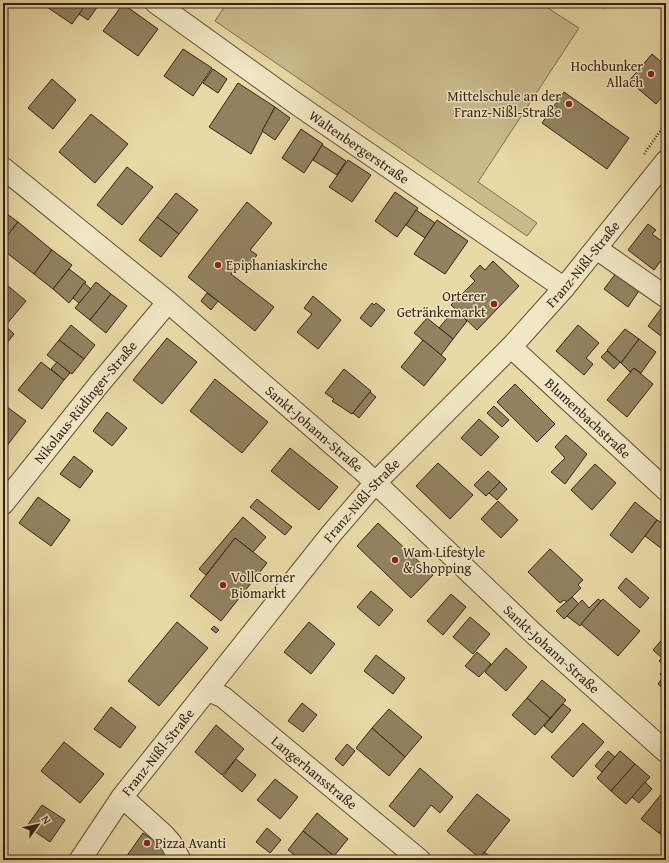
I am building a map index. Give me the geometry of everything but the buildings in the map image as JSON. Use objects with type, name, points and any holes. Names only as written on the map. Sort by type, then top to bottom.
[{"type":"street","name":"Waltenbergerstraße","points":[[156,3],[298,105],[564,288]]},
{"type":"street","name":"Franz-Nißl-Straße","points":[[80,860],[122,798],[332,533],[376,482],[511,347],[564,288],[597,249],[666,161]]},
{"type":"street","name":"Sankt-Johann-Straße","points":[[3,169],[168,302],[376,482],[534,634],[666,752]]},
{"type":"street","points":[[597,249],[666,297]]},
{"type":"street","name":"Nikolaus-Rüdinger-Straße","points":[[3,504],[168,302]]},
{"type":"street","name":"Blumenbachstraße","points":[[511,347],[666,490]]},
{"type":"street","name":"Langerhansstraße","points":[[207,690],[223,697],[420,860]]},
{"type":"street","points":[[122,798],[171,842],[180,860]]},
{"type":"path","points":[[598,3],[605,9]]},
{"type":"shaded area","points":[[227,3],[540,3],[579,28],[478,182],[537,223],[527,236],[215,21]]},
{"type":"place","name":"Hochbunker Allach","points":[[651,74]]},
{"type":"place","name":"Mittelschule an der Franz-Nißl-Straße","points":[[569,104]]},
{"type":"place","name":"Epiphaniaskirche","points":[[218,265]]},
{"type":"place","name":"Orterer Getränkemarkt","points":[[494,304]]},
{"type":"place","name":"Wam Lifestyle & Shopping","points":[[395,560]]},
{"type":"place","name":"VollCorner Biomarkt","points":[[223,585]]},
{"type":"place","name":"Pizza Avanti","points":[[147,843]]}]
